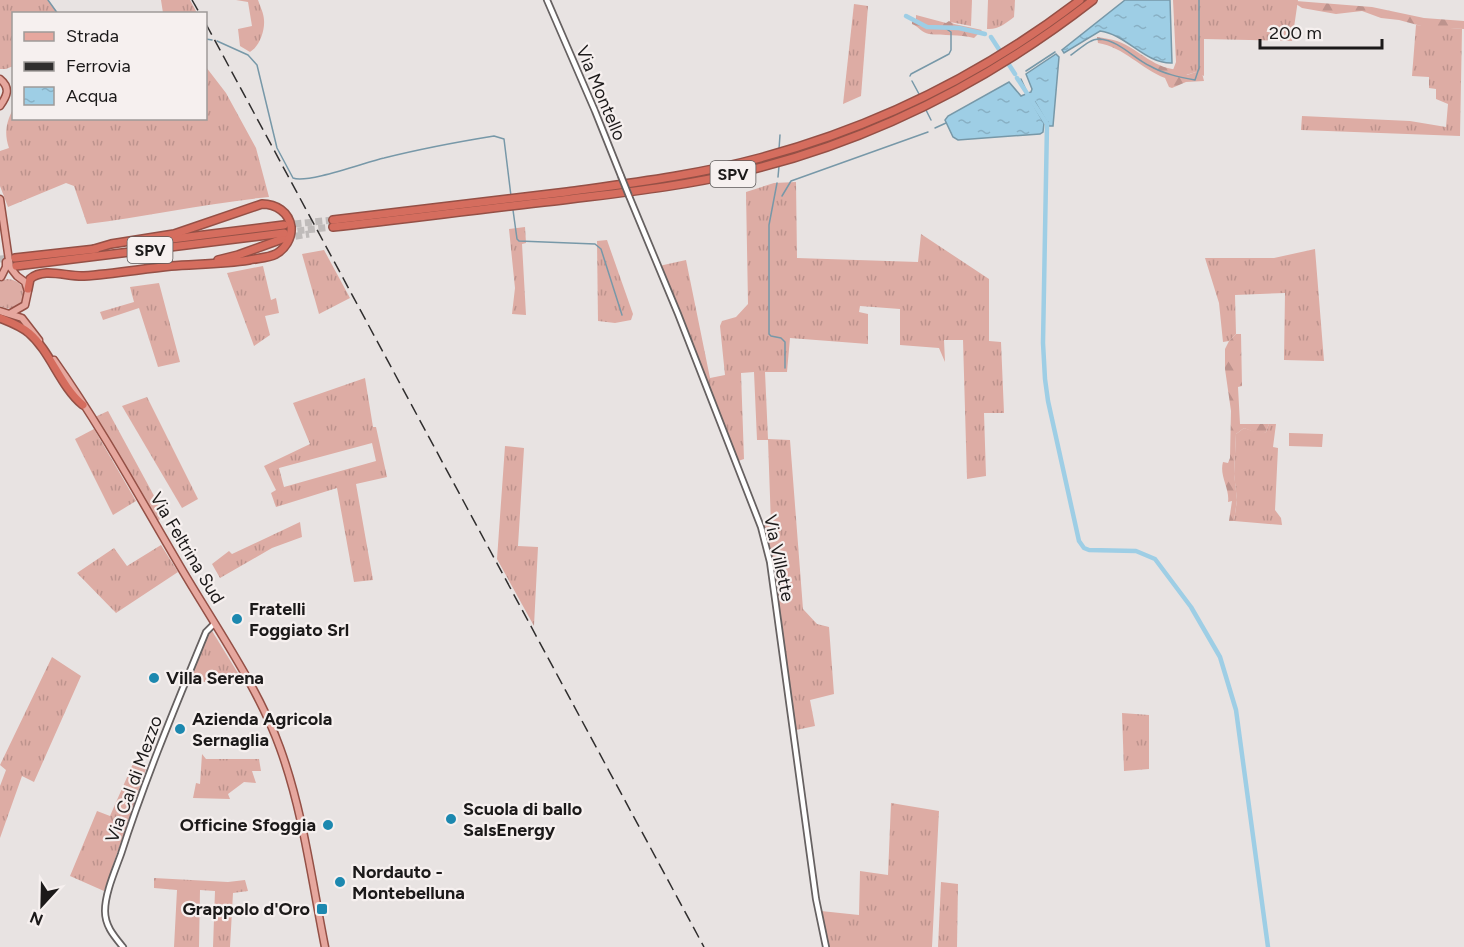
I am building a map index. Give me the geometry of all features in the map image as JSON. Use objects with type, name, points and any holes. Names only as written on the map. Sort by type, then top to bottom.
[{"type":"highway","name":"SPV","points":[[1080,0],[1008,50],[928,95],[862,125],[778,153],[728,166],[654,180],[333,226],[645,190],[706,180],[758,168],[839,142],[908,114],[967,84],[1026,49],[1093,0]]},
{"type":"highway","points":[[94,249],[174,234],[260,205],[278,207],[287,217],[291,227],[290,238],[285,247],[277,253],[266,257],[221,264],[198,264]]},
{"type":"highway","name":"SPV","points":[[15,256],[284,232]]},
{"type":"highway","name":"SPV","points":[[16,266],[284,232]]},
{"type":"highway","points":[[28,289],[30,279],[39,273],[83,276],[198,264],[232,257],[284,232]]},
{"type":"highway","points":[[0,318],[32,335],[70,392],[83,405]]},
{"type":"main road","points":[[0,79],[7,89],[7,94],[1,104]]},
{"type":"main road","points":[[0,199],[10,267],[25,282],[28,289],[25,305],[11,313]]},
{"type":"main road","points":[[0,277],[6,267],[4,219]]},
{"type":"main road","points":[[0,277],[17,276]]},
{"type":"main road","name":"Via Feltrina Sud","points":[[25,305],[27,318],[83,405],[262,706],[282,753],[295,800],[325,947]]},
{"type":"main road","name":"Via Feltrina Sud","points":[[0,310],[24,320],[45,348]]},
{"type":"street","name":"Via Montello","points":[[547,0],[596,111],[628,196]]},
{"type":"street","name":"Via Villette","points":[[628,196],[678,314],[761,527],[770,562],[816,899],[826,947]]},
{"type":"street","name":"Via Cal di Mezzo","points":[[123,947],[109,930],[106,921],[107,897],[129,828],[174,710],[206,632],[214,624]]},
{"type":"green space","points":[[0,0],[48,0],[57,12],[12,12],[12,66],[0,69]]},
{"type":"green space","points":[[161,0],[190,0],[196,12],[163,12]]},
{"type":"green space","points":[[236,0],[258,0],[263,15],[264,29],[261,38],[250,52],[240,46],[238,29],[252,26],[248,2]]},
{"type":"green space","points":[[950,0],[972,0],[971,26],[950,22]]},
{"type":"green space","points":[[988,0],[1015,0],[1014,17],[1005,24],[987,29]]},
{"type":"green space","points":[[1173,0],[1298,0],[1292,41],[1204,39],[1204,76],[1196,72],[1186,75],[1173,70],[1176,62]]},
{"type":"green space","points":[[1296,1],[1372,7],[1424,18],[1464,21],[1464,29],[1425,27],[1381,18],[1362,11],[1336,14],[1302,8],[1296,4]]},
{"type":"green space","points":[[854,4],[868,6],[861,96],[843,104]]},
{"type":"green space","points":[[916,15],[982,30],[974,38],[929,34],[912,24],[912,18],[920,22],[916,19]]},
{"type":"green space","points":[[1416,25],[1462,29],[1460,136],[1301,130],[1302,116],[1410,121],[1446,127],[1448,104],[1436,99],[1436,89],[1429,88],[1429,77],[1412,76]]},
{"type":"green space","points":[[1097,37],[1126,45],[1163,67],[1182,70],[1187,75],[1202,73],[1204,81],[1186,82],[1172,88],[1169,87],[1165,78],[1124,53],[1098,43]]},
{"type":"green space","points":[[207,68],[226,93],[256,148],[269,197],[87,224],[74,186],[66,183],[8,207],[0,186],[0,151],[9,148],[6,128],[12,112],[12,120],[207,120]]},
{"type":"green space","points":[[796,182],[797,258],[918,262],[921,234],[989,279],[989,341],[1001,342],[1004,413],[984,413],[986,476],[967,479],[963,340],[944,340],[945,362],[939,348],[900,345],[900,309],[860,306],[859,312],[868,314],[868,344],[790,338],[787,372],[765,372],[768,439],[790,440],[803,609],[817,624],[829,627],[834,694],[810,700],[815,726],[796,730],[772,561],[762,525],[771,525],[768,440],[757,440],[754,372],[741,373],[744,459],[738,461],[659,266],[686,260],[710,378],[725,375],[720,326],[722,321],[736,317],[748,304],[746,192],[774,183]]},
{"type":"green space","points":[[525,227],[526,243],[522,244],[526,315],[512,314],[515,288],[509,229]]},
{"type":"green space","points":[[607,240],[633,314],[631,320],[615,323],[598,321],[597,241]]},
{"type":"green space","points":[[1315,249],[1324,361],[1284,360],[1285,293],[1235,295],[1236,334],[1229,341],[1223,342],[1219,303],[1205,258],[1274,258]]},
{"type":"green space","points":[[324,250],[350,298],[319,314],[302,254]]},
{"type":"green space","points":[[263,266],[271,300],[276,298],[279,313],[265,316],[270,335],[254,346],[227,273]]},
{"type":"green space","points":[[7,279],[16,281],[24,292],[21,303],[16,307],[0,306],[0,282]]},
{"type":"green space","points":[[159,283],[180,362],[158,367],[139,308],[103,320],[100,312],[134,302],[130,287]]},
{"type":"green space","points":[[1236,334],[1241,334],[1242,386],[1238,387],[1240,424],[1269,424],[1266,432],[1261,435],[1244,428],[1236,434],[1234,473],[1237,500],[1234,521],[1229,521],[1232,501],[1228,502],[1222,467],[1223,462],[1228,463],[1230,458],[1231,411],[1225,369],[1225,349]]},
{"type":"green space","points":[[365,378],[373,427],[376,427],[387,477],[356,484],[373,580],[354,582],[337,488],[276,507],[271,493],[276,490],[264,466],[310,444],[293,403]],"holes":[[[372,443],[376,461],[284,487],[279,468]]]},
{"type":"green space","points":[[147,397],[198,499],[182,508],[122,406]]},
{"type":"green space","points":[[108,411],[165,516],[157,521],[95,417]]},
{"type":"green space","points":[[1269,424],[1276,424],[1273,447],[1278,448],[1275,510],[1281,518],[1282,525],[1234,521],[1237,500],[1234,474],[1236,434],[1244,428],[1261,434],[1266,432]]},
{"type":"green space","points":[[94,429],[136,501],[113,515],[75,439]]},
{"type":"green space","points":[[1289,433],[1323,434],[1322,447],[1289,446]]},
{"type":"green space","points":[[505,446],[524,448],[518,546],[538,547],[534,626],[497,559]]},
{"type":"green space","points":[[300,522],[302,537],[272,548],[220,578],[212,564],[229,551],[232,554]]},
{"type":"green space","points":[[161,545],[178,572],[116,613],[77,573],[114,548],[127,566]]},
{"type":"green space","points":[[209,626],[244,683],[213,684],[189,678]]},
{"type":"green space","points":[[52,657],[81,676],[34,782],[22,776],[0,838],[0,786],[6,770],[0,765]]},
{"type":"green space","points":[[1122,713],[1149,715],[1149,769],[1124,771]]},
{"type":"green space","points":[[202,754],[206,759],[259,759],[261,771],[252,771],[256,783],[244,782],[228,794],[230,799],[193,798],[196,783],[200,784]]},
{"type":"green space","points":[[135,759],[146,769],[104,891],[70,876],[97,811],[110,816]]},
{"type":"green space","points":[[891,803],[939,811],[932,947],[828,947],[821,911],[859,915],[860,871],[888,875]]},
{"type":"green space","points":[[154,878],[228,882],[245,880],[248,891],[233,893],[230,947],[213,947],[215,891],[200,890],[199,947],[174,947],[177,890],[154,888]]},
{"type":"green space","points":[[941,882],[958,884],[957,947],[938,947]]},
{"type":"water","points":[[1125,0],[1170,0],[1172,63],[1153,59],[1118,37],[1100,31],[1064,53],[1062,50]]},
{"type":"water","points":[[1056,54],[1059,57],[1053,126],[1049,126],[1035,102],[1033,104],[1044,123],[1043,132],[1040,134],[958,140],[953,137],[945,120],[948,116],[1009,82],[1021,96],[1031,92],[1026,74]]},
{"type":"waterway","points":[[48,0],[57,12]]},
{"type":"waterway","points":[[1071,55],[1092,40],[1107,40],[1155,69],[1195,80],[1199,68],[1199,0]]},
{"type":"waterway","points":[[906,16],[927,27],[959,28],[985,34]]},
{"type":"waterway","points":[[910,76],[949,54],[951,32],[945,28]]},
{"type":"waterway","points":[[991,37],[1015,74]]},
{"type":"waterway","points":[[207,39],[212,40]]},
{"type":"waterway","points":[[217,41],[248,55],[257,65],[277,148],[293,178],[311,178],[375,160],[494,136],[504,139],[511,196]]},
{"type":"waterway","points":[[1026,71],[1055,52]]},
{"type":"waterway","points":[[1017,78],[1047,124],[1043,343],[1045,379],[1079,541],[1084,548],[1089,550],[1136,551],[1155,559],[1191,607],[1220,657],[1236,710],[1268,947]]},
{"type":"waterway","points":[[1021,79],[1026,90]]},
{"type":"waterway","points":[[912,81],[919,94]]},
{"type":"waterway","points":[[926,110],[931,120]]},
{"type":"waterway","points":[[935,128],[946,123]]},
{"type":"waterway","points":[[782,196],[791,181],[928,132]]},
{"type":"waterway","points":[[779,149],[780,135]]},
{"type":"waterway","points":[[778,177],[779,166]]},
{"type":"waterway","points":[[777,183],[769,225],[769,334],[785,342],[785,368]]},
{"type":"waterway","points":[[513,210],[519,241],[595,244],[601,249],[622,315]]},
{"type":"tunnel","points":[[284,225],[333,220]]},
{"type":"tunnel","points":[[287,232],[333,227]]},
{"type":"tunnel","points":[[285,238],[309,234]]},
{"type":"tunnel","points":[[0,259],[13,258]]},
{"type":"railway","points":[[192,0],[199,12]]},
{"type":"railway","points":[[207,26],[704,947]]},
{"type":"place","name":"Fratelli Foggiato Srl","points":[[237,619]]},
{"type":"place","name":"Villa Serena","points":[[154,678]]},
{"type":"place","name":"Azienda Agricola Sernaglia","points":[[180,729]]},
{"type":"place","name":"Scuola di ballo SalsEnergy","points":[[451,819]]},
{"type":"place","name":"Officine Sfoggia","points":[[328,825]]},
{"type":"place","name":"Nordauto - Montebelluna","points":[[340,882]]},
{"type":"place","name":"Grappolo d'Oro","points":[[322,909]]}]
